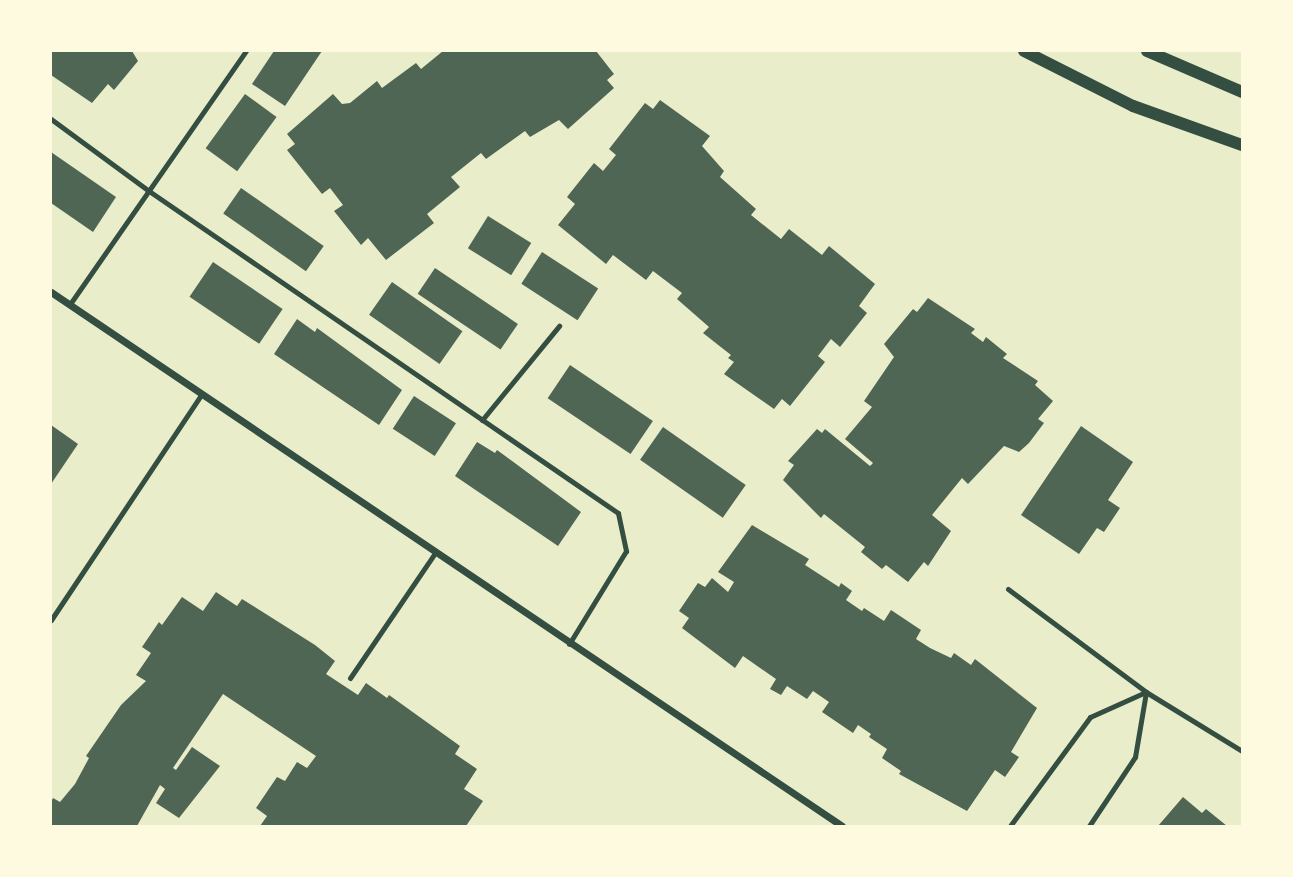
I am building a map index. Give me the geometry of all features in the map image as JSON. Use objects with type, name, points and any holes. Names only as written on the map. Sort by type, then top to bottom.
[{"type":"street","points":[[1024,51],[1133,106],[1242,145]]},
{"type":"street","points":[[1147,51],[1242,92]]},
{"type":"street","points":[[51,292],[842,826]]},
{"type":"lane","points":[[70,304],[246,51]]},
{"type":"lane","points":[[51,119],[149,191],[618,513],[626,551],[569,643]]},
{"type":"lane","points":[[482,420],[559,326]]},
{"type":"lane","points":[[51,620],[202,394]]},
{"type":"lane","points":[[350,678],[435,553]]},
{"type":"lane","points":[[1008,589],[1146,692],[1242,751]]},
{"type":"lane","points":[[1010,826],[1090,718],[1146,692]]},
{"type":"lane","points":[[1089,826],[1135,757],[1146,692]]},
{"type":"building","points":[[51,51],[132,51],[138,61],[114,90],[108,84],[92,103],[51,75]]},
{"type":"building","points":[[274,51],[322,51],[285,106],[252,84]]},
{"type":"building","points":[[443,51],[596,51],[614,74],[607,80],[614,88],[568,129],[559,120],[530,137],[525,131],[486,159],[481,153],[451,177],[460,187],[427,214],[434,223],[386,260],[368,238],[361,245],[334,211],[343,205],[330,188],[322,194],[287,150],[295,144],[287,134],[333,94],[342,104],[350,103],[377,81],[382,88],[416,63],[421,69]]},
{"type":"building","points":[[245,94],[277,117],[237,171],[206,148]]},
{"type":"building","points":[[660,100],[710,136],[702,146],[724,171],[720,177],[756,209],[751,215],[781,239],[789,229],[822,255],[829,246],[875,284],[859,306],[867,313],[840,347],[831,339],[818,356],[825,362],[790,406],[782,399],[774,409],[724,374],[734,362],[728,358],[731,355],[703,333],[709,327],[677,299],[682,293],[653,271],[646,280],[613,255],[606,264],[558,225],[575,204],[567,197],[594,163],[603,171],[616,155],[609,149],[645,103],[653,109]]},
{"type":"building","points":[[51,152],[116,197],[93,232],[51,203]]},
{"type":"building","points":[[241,188],[324,246],[306,271],[223,213]]},
{"type":"building","points":[[488,216],[531,243],[511,275],[468,248]]},
{"type":"building","points":[[542,252],[598,288],[577,320],[521,284]]},
{"type":"building","points":[[213,262],[283,309],[259,344],[190,297]]},
{"type":"building","points":[[435,268],[518,324],[501,350],[418,294]]},
{"type":"building","points":[[392,282],[462,331],[440,364],[369,315]]},
{"type":"building","points":[[928,298],[975,329],[971,333],[983,342],[986,337],[1007,354],[1003,358],[1038,381],[1035,385],[1053,401],[1038,419],[1044,423],[1029,443],[1019,452],[1004,446],[968,484],[962,478],[932,515],[951,531],[928,566],[924,562],[908,582],[886,565],[882,569],[861,552],[865,547],[824,514],[821,518],[783,480],[794,465],[788,461],[817,429],[822,433],[825,429],[870,466],[873,463],[845,439],[872,407],[864,401],[894,357],[884,344],[913,309],[917,312]]},
{"type":"building","points":[[297,319],[315,332],[317,328],[402,390],[379,425],[274,354]]},
{"type":"building","points":[[570,365],[653,421],[631,454],[548,398]]},
{"type":"building","points":[[414,396],[456,423],[435,456],[393,429]]},
{"type":"building","points":[[51,425],[78,444],[51,484]]},
{"type":"building","points":[[1081,426],[1133,462],[1108,500],[1120,508],[1104,532],[1097,528],[1079,554],[1021,515]]},
{"type":"building","points":[[663,427],[746,485],[723,518],[640,460]]},
{"type":"building","points":[[477,442],[495,453],[497,450],[581,512],[558,546],[455,476]]},
{"type":"building","points":[[752,525],[809,559],[805,565],[839,587],[841,583],[852,591],[846,600],[862,611],[864,608],[884,621],[891,610],[921,630],[916,639],[951,658],[954,653],[971,665],[975,659],[1037,708],[1011,752],[1019,757],[1005,777],[995,770],[967,811],[899,774],[901,771],[882,758],[887,749],[869,737],[871,734],[858,725],[853,733],[822,712],[829,702],[813,691],[807,699],[787,686],[781,695],[770,689],[776,679],[743,656],[735,668],[682,628],[689,618],[679,611],[698,583],[705,587],[712,578],[728,592],[734,582],[718,572]]},
{"type":"building","points":[[216,592],[237,606],[242,599],[315,645],[335,661],[326,674],[358,695],[366,683],[387,698],[389,695],[460,746],[455,754],[477,769],[464,789],[483,801],[466,826],[260,826],[267,816],[256,808],[277,777],[285,781],[297,762],[307,768],[316,756],[223,694],[173,768],[176,770],[192,747],[220,766],[179,818],[156,803],[165,789],[160,785],[137,826],[51,826],[53,798],[60,802],[75,784],[89,758],[86,756],[121,705],[146,681],[136,675],[151,653],[142,647],[159,622],[162,625],[182,597],[203,611]]},
{"type":"building","points":[[1183,797],[1202,813],[1206,809],[1227,826],[1158,826]]}]
